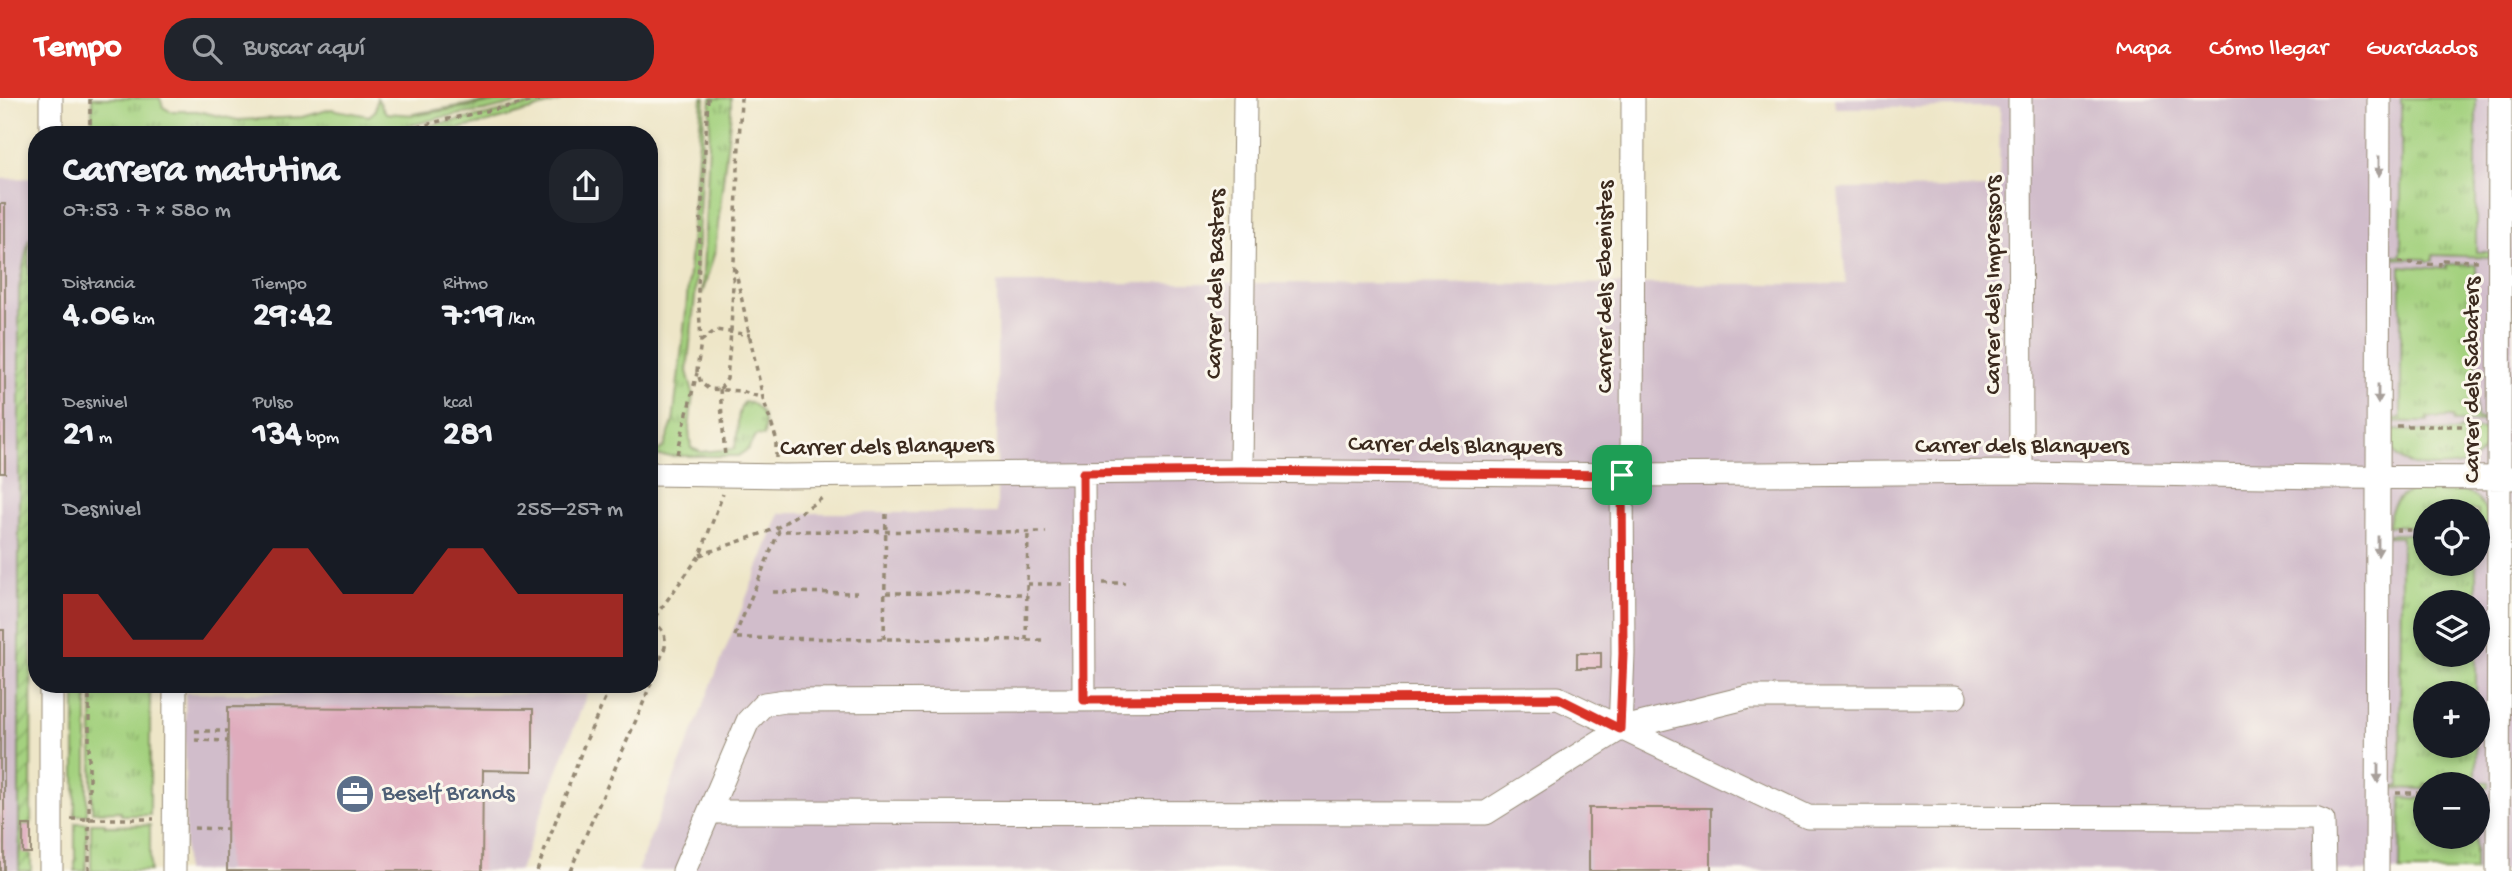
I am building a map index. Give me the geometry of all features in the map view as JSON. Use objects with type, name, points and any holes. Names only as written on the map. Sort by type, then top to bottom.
[{"type":"street","points":[[51,98],[51,126]]},
{"type":"street","name":"Carrer dels Basters","points":[[1241,471],[1245,98]]},
{"type":"street","name":"Carrer dels Ebenistes","points":[[1620,729],[1633,98]]},
{"type":"street","name":"Carrer dels Impressors","points":[[2020,98],[2021,471]]},
{"type":"street","points":[[2377,871],[2379,98]]},
{"type":"street","name":"Carrer dels Sabaters","points":[[2498,871],[2506,478],[2500,98]]},
{"type":"street","name":"Carrer dels Blanquers","points":[[658,474],[776,476],[1241,471],[1627,475],[2021,471],[2506,478]]},
{"type":"street","points":[[1083,473],[1084,700]]},
{"type":"street","points":[[51,693],[51,871]]},
{"type":"street","points":[[174,871],[175,693]]},
{"type":"street","points":[[710,812],[1486,813],[1620,729],[1749,697],[1955,697]]},
{"type":"street","points":[[684,871],[748,721],[764,704],[785,701],[1558,698],[1808,817],[2315,818],[2323,821],[2324,871]]},
{"type":"path","points":[[90,98],[90,126]]},
{"type":"path","points":[[422,126],[548,98]]},
{"type":"path","points":[[677,456],[697,371],[701,341],[698,291],[708,98]]},
{"type":"path","points":[[725,451],[720,389],[727,379],[731,331],[741,98]]},
{"type":"path","points":[[2388,262],[2440,265],[2440,260],[2490,261]]},
{"type":"path","points":[[734,263],[763,398],[776,438],[776,476]]},
{"type":"path","points":[[701,341],[716,330],[750,334]]},
{"type":"path","points":[[697,371],[701,383],[709,389],[741,391],[763,398]]},
{"type":"path","points":[[2388,426],[2490,426]]},
{"type":"path","points":[[700,555],[775,529],[825,496],[843,475]]},
{"type":"path","points":[[658,613],[700,555],[722,499],[729,500]]},
{"type":"path","points":[[884,639],[886,513]]},
{"type":"path","points":[[2388,530],[2413,530]]},
{"type":"path","points":[[1042,640],[734,638],[779,531],[1046,532]]},
{"type":"path","points":[[1026,640],[1028,533]]},
{"type":"path","points":[[1108,583],[1125,583]]},
{"type":"path","points":[[1027,584],[1070,584]]},
{"type":"path","points":[[773,592],[858,593]]},
{"type":"path","points":[[886,593],[1027,594]]},
{"type":"path","points":[[658,625],[665,636],[665,647],[658,665]]},
{"type":"path","points":[[89,693],[89,871]]},
{"type":"path","points":[[537,871],[584,745],[608,693]]},
{"type":"path","points":[[570,871],[647,693]]},
{"type":"path","points":[[189,731],[228,731]]},
{"type":"path","points":[[189,740],[228,741]]},
{"type":"path","points":[[2387,792],[2413,793]]},
{"type":"path","points":[[62,819],[163,819]]},
{"type":"path","points":[[189,828],[227,829]]},
{"type":"shaded area","points":[[1834,98],[2512,98],[2512,871],[637,871],[780,513],[997,513],[997,283],[1846,284],[1838,189],[1999,188],[2000,107],[1835,108]]},
{"type":"shaded area","points":[[28,178],[28,693],[32,693],[31,871],[0,871],[0,179]]},
{"type":"shaded area","name":"Beself Brands","points":[[185,693],[587,694],[519,871],[185,871]]},
{"type":"green space","points":[[92,98],[160,98],[163,107],[170,111],[197,111],[238,120],[303,117],[331,109],[369,116],[375,111],[377,98],[386,113],[416,115],[413,114],[514,98],[417,115],[522,98],[537,98],[408,126],[92,126]]},
{"type":"green space","points":[[560,98],[572,98],[473,126],[429,126]]},
{"type":"green space","points":[[702,98],[705,98],[695,297],[687,371],[693,393],[689,429],[691,448],[701,452],[734,449],[741,407],[744,402],[755,405],[762,413],[764,436],[756,435],[748,449],[738,456],[658,456],[658,451],[664,447],[673,422],[686,312]]},
{"type":"green space","points":[[711,98],[731,98],[731,111],[715,251],[702,294]]},
{"type":"green space","points":[[2401,98],[2476,98],[2476,252],[2490,252],[2490,257],[2433,255],[2433,261],[2388,258],[2401,255]]},
{"type":"green space","points":[[28,243],[28,693],[31,693],[31,825],[23,825],[23,852],[31,853],[31,871],[19,871],[19,288]]},
{"type":"green space","points":[[2446,264],[2476,265],[2476,419],[2489,419],[2489,422],[2454,422],[2453,417],[2428,418],[2428,422],[2388,422],[2388,419],[2401,418],[2401,266],[2446,269]]},
{"type":"green space","points":[[2459,429],[2490,430],[2484,450],[2466,464],[2438,467],[2418,466],[2403,461],[2393,450],[2388,430],[2459,432]]},
{"type":"green space","points":[[2453,489],[2464,491],[2477,499],[2413,499],[2413,527],[2388,526],[2395,502],[2410,491]]},
{"type":"green space","points":[[2388,534],[2413,534],[2413,576],[2476,576],[2476,590],[2413,590],[2413,667],[2476,667],[2476,681],[2413,681],[2413,758],[2476,758],[2476,772],[2413,772],[2413,789],[2387,788],[2400,786],[2401,537],[2388,537]]},
{"type":"green space","points":[[75,693],[87,693],[87,815],[75,815]]},
{"type":"green space","points":[[92,693],[150,693],[150,815],[121,815],[121,811],[92,812]]},
{"type":"green space","points":[[2401,797],[2413,798],[2413,849],[2475,849],[2475,871],[2400,871]]},
{"type":"green space","points":[[75,823],[87,823],[86,871],[75,871]]},
{"type":"green space","points":[[91,823],[105,823],[105,826],[150,825],[150,871],[91,871]]},
{"type":"building","points":[[0,204],[5,204],[5,473],[0,473]]},
{"type":"building","points":[[0,630],[4,630],[4,871],[0,871]]},
{"type":"building","points":[[1577,653],[1601,653],[1601,668],[1577,668]]},
{"type":"building","name":"Beself Brands","points":[[228,707],[533,709],[533,771],[483,770],[482,871],[227,871]]},
{"type":"building","points":[[1589,808],[1711,808],[1711,871],[1589,871]]},
{"type":"building","points":[[23,825],[31,825],[31,853],[23,853]]},
{"type":"place","name":"Beself Brands","points":[[355,794]]},
{"type":"route","points":[[1241,471],[1622,475],[1623,654],[1620,729],[1558,698],[1084,700],[1083,473],[1241,471]]}]
